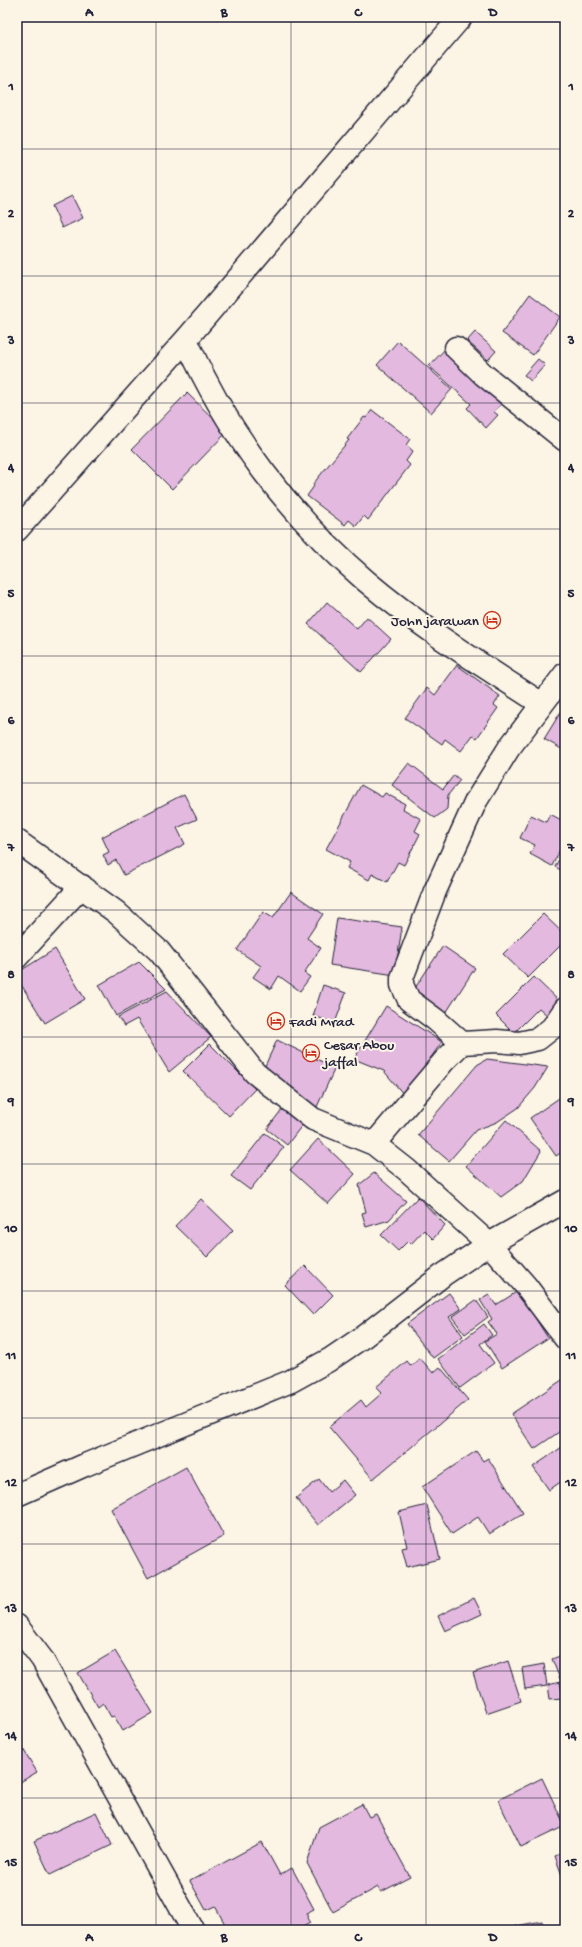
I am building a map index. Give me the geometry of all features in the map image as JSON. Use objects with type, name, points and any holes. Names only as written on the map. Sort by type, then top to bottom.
[{"type":"street","points":[[17,530],[186,340],[461,17]]},
{"type":"street","points":[[186,340],[214,397],[268,479],[294,512],[366,581],[407,613],[479,664],[542,704]]},
{"type":"street","points":[[456,348],[484,375],[565,440]]},
{"type":"street","points":[[462,1043],[436,1020],[409,1000],[402,985],[402,978],[435,891],[476,801],[509,748],[565,674]]},
{"type":"street","points":[[17,841],[82,886],[116,912],[159,950],[255,1072],[313,1120],[374,1144],[407,1170],[489,1244],[526,1286],[565,1338]]},
{"type":"street","points":[[17,957],[82,886]]},
{"type":"street","points":[[374,1144],[444,1061],[462,1043],[497,1041],[519,1043],[538,1039],[552,1028],[565,1009]]},
{"type":"street","points":[[17,1495],[85,1465],[297,1377],[329,1360],[363,1337],[443,1275],[489,1244],[565,1201]]},
{"type":"street","points":[[17,1626],[42,1660],[193,1930]]},
{"type":"building","points":[[72,196],[83,218],[62,228],[52,206]]},
{"type":"building","points":[[530,294],[560,317],[533,355],[502,333]]},
{"type":"building","points":[[475,332],[496,351],[488,360],[467,341]]},
{"type":"building","points":[[398,341],[452,389],[431,413],[377,365]]},
{"type":"building","points":[[447,347],[505,400],[494,412],[498,415],[486,428],[467,408],[471,404],[429,366]]},
{"type":"building","points":[[538,359],[545,365],[531,381],[524,375]]},
{"type":"building","points":[[187,393],[227,432],[172,489],[132,449]]},
{"type":"building","points":[[372,410],[410,439],[406,445],[413,451],[406,461],[410,465],[368,520],[364,516],[356,526],[349,520],[345,525],[307,496],[314,486],[313,484],[349,440],[347,439],[364,417],[366,418]]},
{"type":"building","points":[[327,602],[357,629],[367,617],[391,639],[361,672],[308,624]]},
{"type":"building","points":[[457,665],[500,696],[494,705],[498,708],[477,738],[473,735],[461,751],[445,739],[442,744],[405,718],[427,688],[435,695]]},
{"type":"building","points":[[565,705],[565,751],[544,739]]},
{"type":"building","points":[[409,763],[443,789],[454,775],[460,780],[448,795],[447,809],[435,818],[392,785]]},
{"type":"building","points":[[361,785],[382,797],[385,793],[405,804],[403,809],[421,819],[415,831],[420,834],[404,865],[398,862],[387,882],[372,874],[369,880],[347,868],[350,862],[326,849]]},
{"type":"building","points":[[184,794],[197,819],[177,828],[185,844],[124,875],[116,860],[108,865],[103,855],[109,852],[102,837]]},
{"type":"building","points":[[550,814],[565,822],[565,839],[552,866],[530,854],[535,845],[520,838],[531,815],[546,822]]},
{"type":"building","points":[[565,847],[565,872],[555,867]]},
{"type":"building","points":[[291,892],[323,914],[307,938],[321,948],[304,973],[310,977],[300,991],[279,976],[271,989],[253,977],[261,966],[237,950],[263,912],[273,918]]},
{"type":"building","points":[[543,914],[565,935],[565,941],[528,978],[503,954]]},
{"type":"building","points":[[337,918],[402,927],[395,975],[330,965]]},
{"type":"building","points":[[443,946],[475,968],[444,1016],[411,994]]},
{"type":"building","points":[[55,949],[85,999],[45,1023],[17,978],[17,973]]},
{"type":"building","points":[[139,962],[166,989],[116,1016],[99,985]]},
{"type":"building","points":[[534,977],[562,1004],[549,1017],[539,1008],[514,1033],[496,1015]]},
{"type":"building","points":[[323,985],[346,993],[335,1023],[313,1016]]},
{"type":"building","points":[[167,991],[211,1037],[169,1072],[137,1019],[124,1026],[118,1017]]},
{"type":"building","points":[[386,1006],[442,1042],[404,1095],[384,1071],[354,1059]]},
{"type":"building","points":[[277,1040],[335,1068],[315,1111],[264,1068]]},
{"type":"building","points":[[210,1044],[255,1089],[229,1116],[183,1071]]},
{"type":"building","points":[[487,1059],[548,1067],[535,1088],[518,1108],[497,1122],[476,1130],[449,1161],[418,1135],[477,1065]]},
{"type":"building","points":[[565,1094],[565,1150],[556,1156],[530,1118]]},
{"type":"building","points":[[283,1108],[303,1124],[287,1145],[267,1129]]},
{"type":"building","points":[[506,1120],[541,1151],[523,1181],[501,1197],[466,1166]]},
{"type":"building","points":[[265,1133],[284,1147],[250,1190],[231,1176]]},
{"type":"building","points":[[318,1139],[355,1174],[328,1204],[290,1170]]},
{"type":"building","points":[[374,1173],[406,1201],[389,1220],[366,1227],[362,1213],[366,1212],[359,1185]]},
{"type":"building","points":[[418,1197],[445,1225],[433,1239],[424,1230],[411,1244],[408,1241],[398,1251],[381,1235]]},
{"type":"building","points":[[201,1199],[233,1230],[207,1257],[175,1226]]},
{"type":"building","points":[[305,1266],[333,1295],[313,1315],[285,1285]]},
{"type":"building","points":[[518,1291],[548,1338],[502,1368],[485,1341],[497,1334],[488,1322],[492,1319],[480,1300],[489,1295],[496,1305]]},
{"type":"building","points":[[449,1293],[461,1309],[449,1317],[463,1336],[433,1358],[407,1324]]},
{"type":"building","points":[[476,1300],[488,1317],[465,1334],[452,1317]]},
{"type":"building","points":[[484,1324],[492,1335],[480,1344],[494,1363],[460,1388],[438,1359]]},
{"type":"building","points":[[420,1358],[433,1373],[440,1367],[468,1400],[373,1479],[329,1427],[361,1400],[366,1407],[382,1393],[376,1387],[407,1361],[411,1366]]},
{"type":"building","points":[[565,1378],[565,1428],[534,1449],[511,1414]]},
{"type":"building","points":[[565,1445],[565,1485],[562,1481],[549,1490],[533,1467]]},
{"type":"building","points":[[476,1451],[483,1461],[488,1458],[523,1513],[489,1534],[478,1517],[452,1534],[422,1487]]},
{"type":"building","points":[[186,1467],[224,1536],[148,1578],[111,1509]]},
{"type":"building","points":[[319,1479],[329,1492],[343,1480],[355,1495],[318,1525],[296,1498]]},
{"type":"building","points":[[427,1505],[440,1559],[407,1567],[402,1548],[407,1547],[399,1512]]},
{"type":"building","points":[[474,1598],[482,1614],[445,1631],[438,1616]]},
{"type":"building","points":[[115,1651],[153,1713],[123,1731],[114,1716],[111,1717],[103,1703],[98,1707],[78,1673]]},
{"type":"building","points":[[565,1654],[565,1683],[562,1684],[552,1659]]},
{"type":"building","points":[[508,1661],[521,1701],[486,1713],[473,1673]]},
{"type":"building","points":[[544,1664],[547,1686],[525,1689],[522,1668]]},
{"type":"building","points":[[560,1682],[563,1698],[550,1699],[548,1685]]},
{"type":"building","points":[[17,1739],[37,1772],[17,1784]]},
{"type":"building","points":[[565,1748],[565,1770],[561,1749]]},
{"type":"building","points":[[542,1778],[565,1826],[521,1847],[498,1800]]},
{"type":"building","points":[[362,1804],[369,1817],[376,1814],[410,1877],[381,1892],[378,1887],[333,1912],[307,1863],[319,1827]]},
{"type":"building","points":[[96,1812],[112,1845],[50,1875],[34,1841]]},
{"type":"building","points":[[262,1842],[280,1875],[292,1868],[314,1909],[306,1913],[310,1922],[295,1930],[231,1930],[230,1927],[227,1928],[215,1906],[206,1910],[190,1881]]},
{"type":"building","points":[[565,1852],[565,1884],[555,1856]]},
{"type":"building","points":[[542,1921],[544,1930],[517,1930],[516,1926]]},
{"type":"place","name":"John jarawan","points":[[492,620]]},
{"type":"place","name":"Fadi Mrad","points":[[276,1021]]},
{"type":"place","name":"Cesar Abou jaffal","points":[[311,1053]]}]
